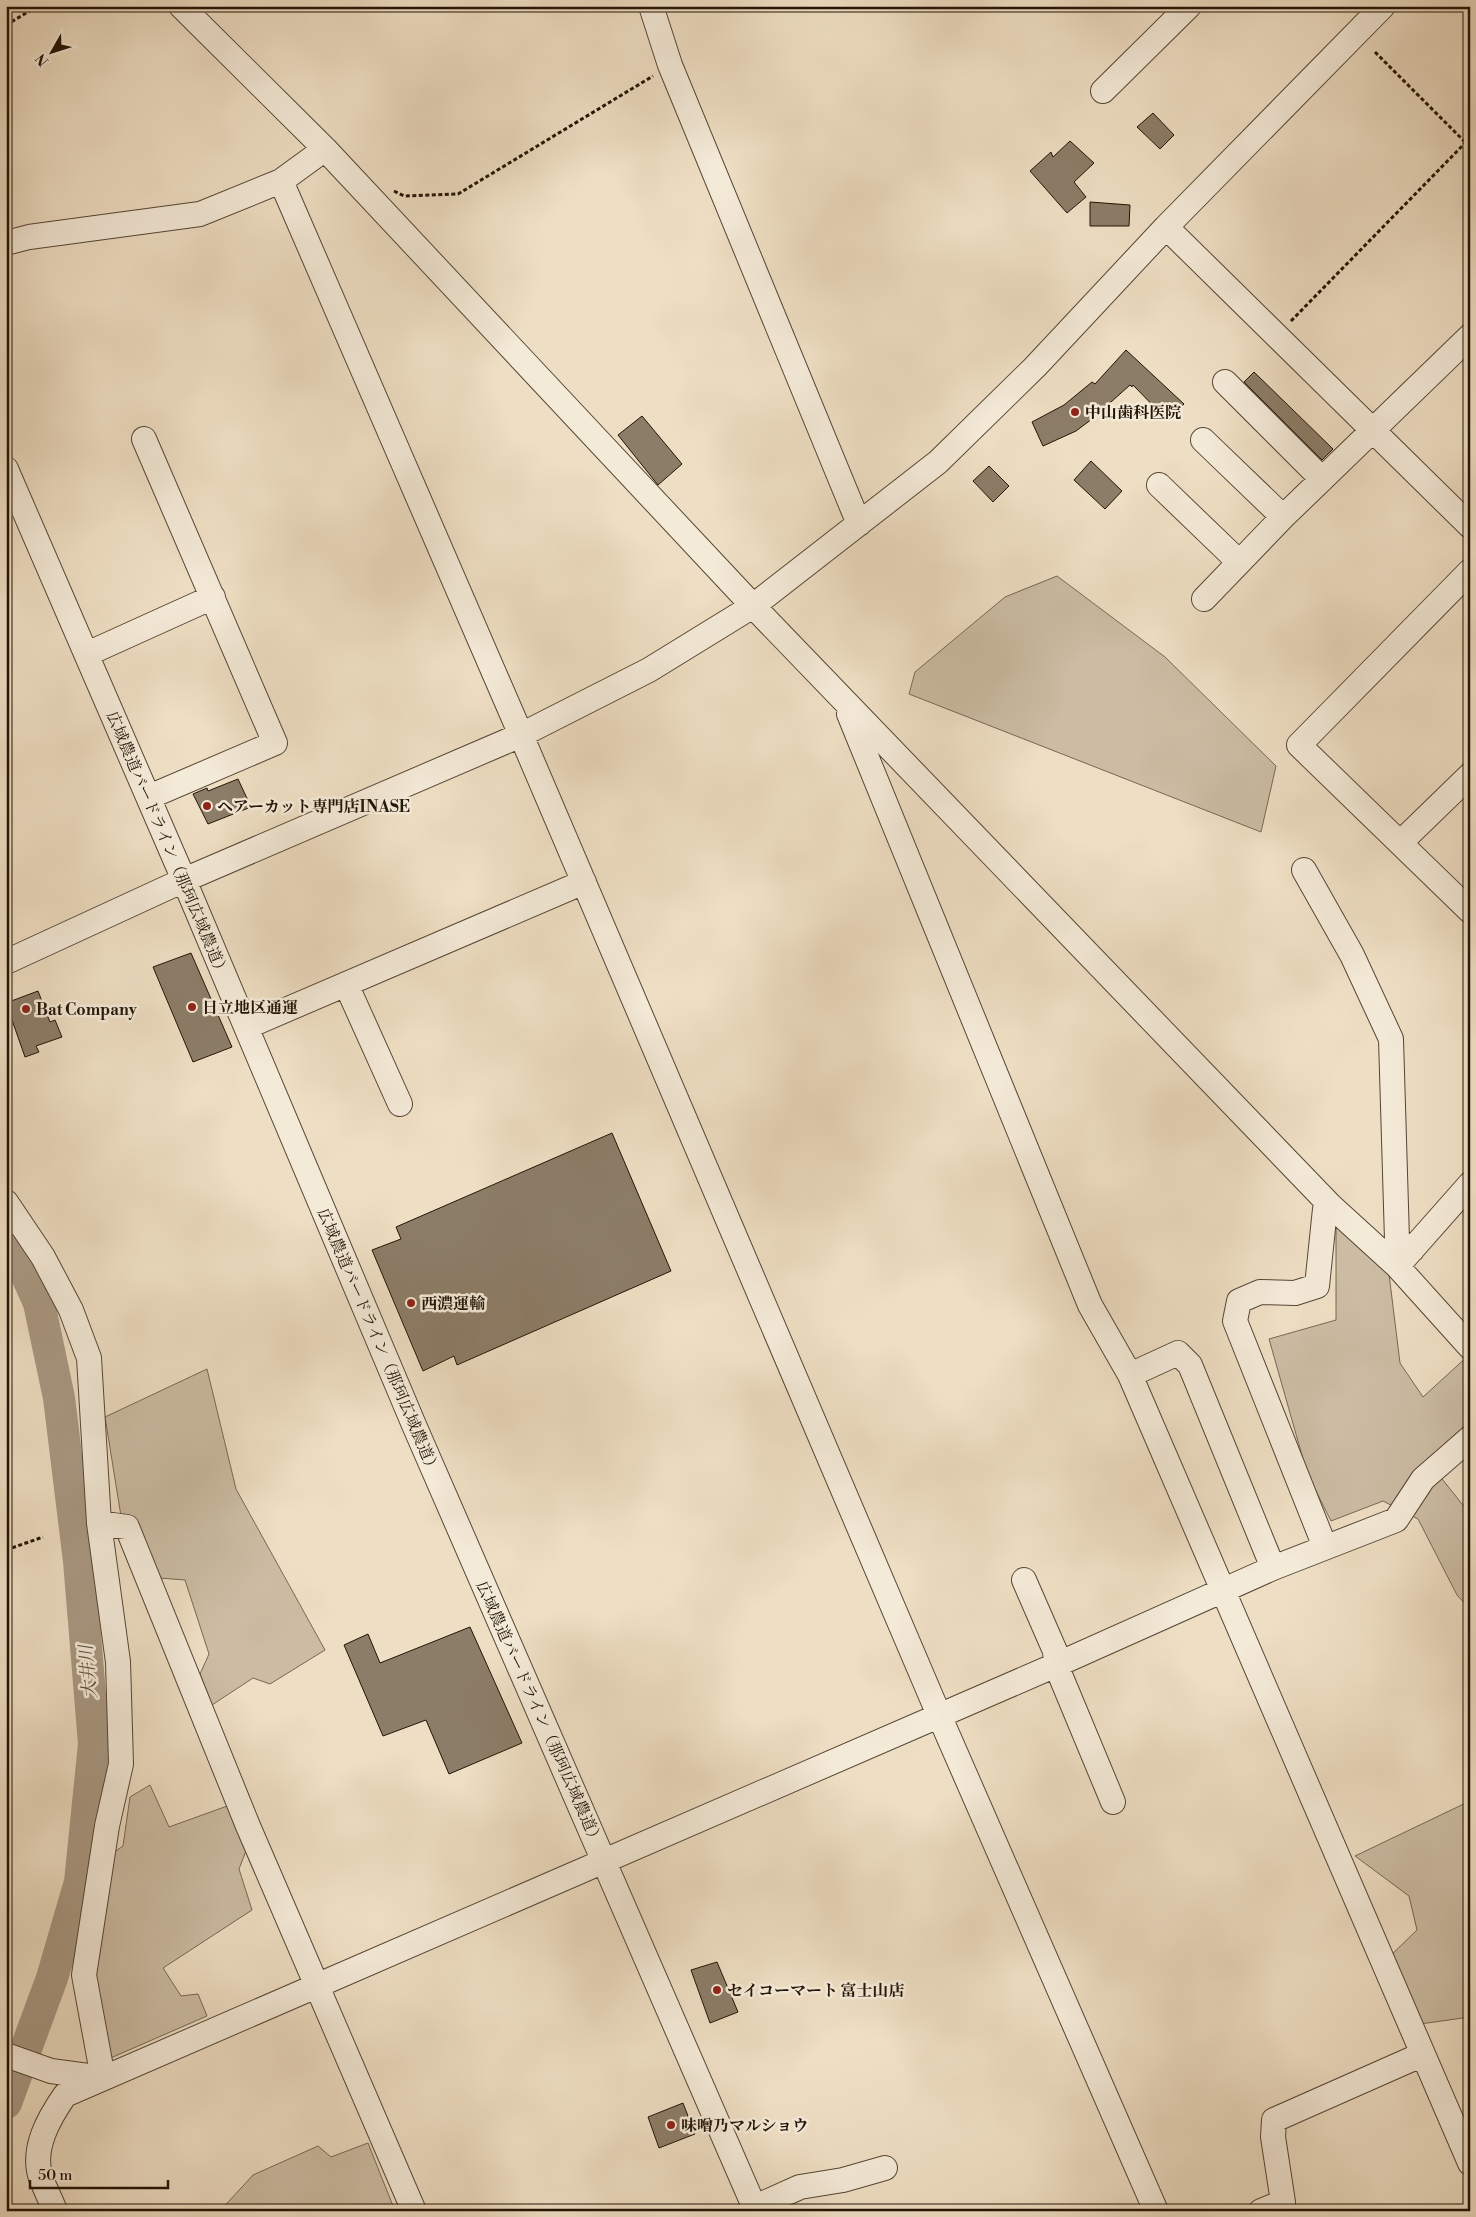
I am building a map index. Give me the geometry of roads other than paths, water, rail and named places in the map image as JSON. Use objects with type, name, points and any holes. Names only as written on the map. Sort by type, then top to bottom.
[{"type":"street","points":[[181,6],[324,149],[753,606],[1330,1204],[1404,1258]]},
{"type":"street","points":[[651,6],[670,65],[859,524]]},
{"type":"street","points":[[1103,91],[1189,6]]},
{"type":"street","points":[[6,962],[184,880],[521,735],[649,670],[753,606],[938,462],[1035,367],[1166,227],[1383,6]]},
{"type":"street","points":[[6,243],[29,237],[200,214],[282,182],[324,149]]},
{"type":"street","points":[[282,182],[521,735],[939,1715],[1156,2211]]},
{"type":"street","points":[[1166,227],[1470,526]]},
{"type":"street","points":[[1204,599],[1283,517],[1470,336]]},
{"type":"street","points":[[1225,382],[1322,479]]},
{"type":"street","points":[[144,439],[275,742],[149,797]]},
{"type":"street","points":[[1203,440],[1283,517]]},
{"type":"street","name":"広域農道バードライン（那珂広域農道）","points":[[6,469],[149,797],[418,1434],[756,2209]]},
{"type":"street","points":[[1159,485],[1239,562]]},
{"type":"street","points":[[1470,571],[1299,745],[1470,911]]},
{"type":"street","points":[[87,654],[213,597]]},
{"type":"street","points":[[835,691],[851,718],[1090,1306],[1130,1375],[1421,2054],[1470,2163]]},
{"type":"street","points":[[1400,843],[1470,775]]},
{"type":"street","points":[[1304,870],[1352,955],[1391,1039],[1397,1240],[1404,1258],[1470,1347]]},
{"type":"street","points":[[246,1027],[584,882]]},
{"type":"street","points":[[346,984],[400,1104]]},
{"type":"street","points":[[1404,1258],[1469,1186]]},
{"type":"street","points":[[6,1202],[43,1257],[71,1310],[89,1358],[99,1522],[118,1662],[121,1764],[107,1826],[84,1976],[103,2078]]},
{"type":"street","points":[[1325,1547],[1235,1321],[1239,1302],[1260,1292],[1296,1293],[1317,1286],[1325,1209],[1330,1204]]},
{"type":"street","points":[[1130,1375],[1178,1353],[1190,1365],[1273,1568]]},
{"type":"street","points":[[55,2211],[41,2176],[38,2150],[50,2115],[66,2095],[1056,1665],[1273,1568],[1396,1520],[1423,1479],[1470,1438]]},
{"type":"street","points":[[99,1522],[127,1527],[316,1986],[414,2211]]},
{"type":"street","points":[[1024,1580],[1055,1651],[1056,1665],[1113,1802]]},
{"type":"street","points":[[1261,2211],[1283,2202],[1272,2137],[1274,2120],[1421,2054]]},
{"type":"street","points":[[6,2055],[51,2071],[103,2078]]},
{"type":"street","points":[[756,2209],[800,2187],[843,2180],[885,2168]]},
{"type":"waterway","name":"大井川","points":[[6,1240],[14,1247],[39,1303],[59,1398],[79,1561],[94,1744],[80,1882],[52,1978],[6,2103]]},
{"type":"place","name":"中山歯科医院","points":[[1075,412]]},
{"type":"place","name":"ヘアーカット専門店INASE","points":[[207,806]]},
{"type":"place","name":"日立地区通運","points":[[192,1007]]},
{"type":"place","name":"Bat Company","points":[[26,1009]]},
{"type":"place","name":"西濃運輸","points":[[411,1303]]},
{"type":"place","name":"セイコーマート 富士山店","points":[[717,1990]]},
{"type":"place","name":"味噌乃マルショウ","points":[[671,2125]]}]
